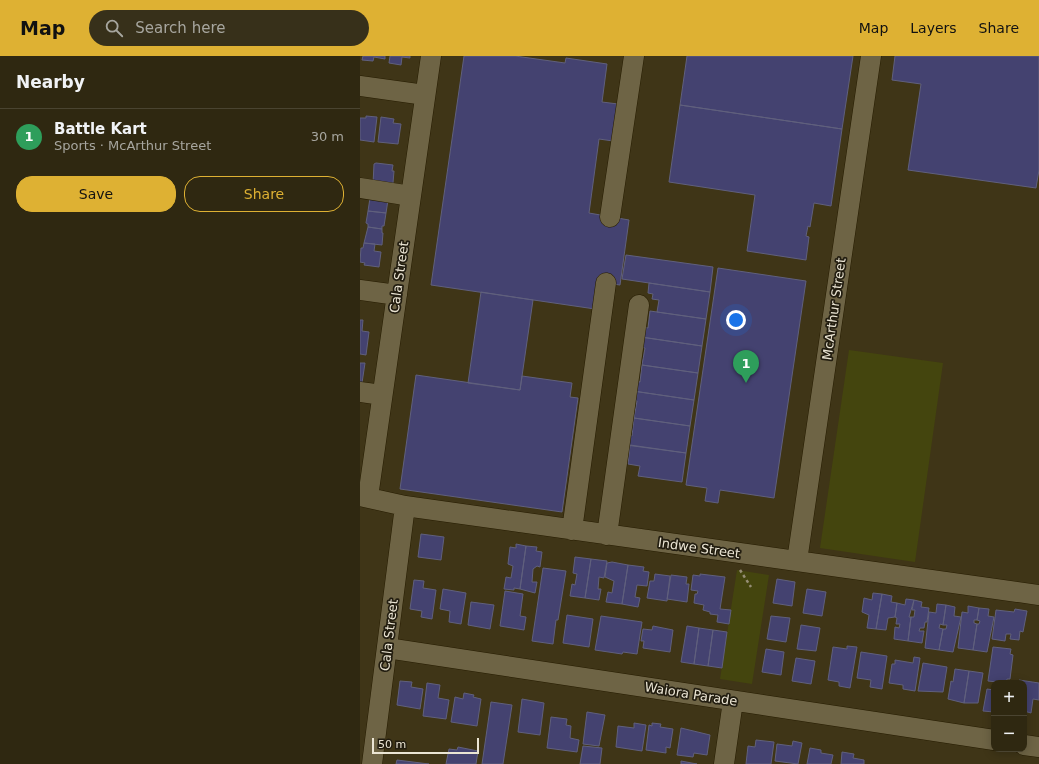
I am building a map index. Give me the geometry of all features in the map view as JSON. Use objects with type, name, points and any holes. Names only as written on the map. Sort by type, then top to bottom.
[{"type":"street","name":"Cala Street","points":[[364,496],[382,395],[431,56]]},
{"type":"street","points":[[610,217],[634,56]]},
{"type":"street","name":"McArthur Street","points":[[797,562],[871,56]]},
{"type":"street","points":[[360,86],[425,95]]},
{"type":"street","points":[[360,188],[411,196]]},
{"type":"street","points":[[572,530],[606,283]]},
{"type":"street","points":[[360,290],[397,295]]},
{"type":"street","points":[[607,535],[639,305]]},
{"type":"street","points":[[360,392],[382,395]]},
{"type":"street","name":"Indwe Street","points":[[364,496],[405,506],[1039,595]]},
{"type":"street","name":"Cala Street","points":[[372,764],[405,506]]},
{"type":"street","name":"Waiora Parade","points":[[387,648],[991,740]]},
{"type":"street","points":[[724,764],[733,701]]},
{"type":"street","points":[[1027,745],[1039,747]]},
{"type":"path","points":[[739,568],[751,587]]},
{"type":"shaded area","points":[[849,350],[943,363],[915,562],[820,548]]},
{"type":"shaded area","points":[[737,570],[769,575],[752,684],[720,679]]},
{"type":"building","points":[[363,56],[385,56],[385,59],[374,57],[373,61],[362,60]]},
{"type":"building","points":[[390,56],[410,56],[410,58],[402,57],[401,65],[389,63]]},
{"type":"building","points":[[464,56],[515,56],[565,63],[566,58],[607,64],[602,102],[618,104],[613,141],[599,139],[589,213],[629,220],[620,285],[606,283],[595,309],[431,285]]},
{"type":"building","points":[[687,56],[853,56],[842,129],[680,105]]},
{"type":"building","points":[[895,56],[1039,56],[1039,170],[1036,188],[908,170],[921,84],[892,80]]},
{"type":"building","points":[[680,105],[842,129],[831,206],[814,203],[810,227],[808,226],[806,236],[809,237],[806,260],[747,251],[755,195],[669,182]]},
{"type":"building","points":[[366,116],[377,117],[374,142],[360,140],[360,118],[366,118]]},
{"type":"building","points":[[381,117],[394,119],[393,123],[401,124],[398,144],[378,142]]},
{"type":"building","points":[[374,164],[393,165],[393,183],[373,184]]},
{"type":"building","points":[[370,198],[388,200],[386,213],[368,211]]},
{"type":"building","points":[[368,211],[386,213],[384,226],[382,226],[382,229],[368,227],[368,224],[366,223]]},
{"type":"building","points":[[368,227],[382,229],[382,245],[364,243]]},
{"type":"building","points":[[364,243],[375,244],[374,251],[381,252],[379,267],[364,265],[365,263],[360,262],[361,248],[363,248]]},
{"type":"building","points":[[626,255],[713,267],[710,292],[622,279]]},
{"type":"building","points":[[718,268],[806,281],[774,498],[720,490],[718,503],[705,501],[707,488],[686,485]]},
{"type":"building","points":[[649,283],[710,292],[706,319],[657,312],[659,300],[652,299],[653,294],[648,293]]},
{"type":"building","points":[[481,292],[533,300],[520,390],[468,383]]},
{"type":"building","points":[[650,311],[706,319],[702,346],[641,337],[643,327],[648,328]]},
{"type":"building","points":[[360,320],[363,320],[362,331],[369,332],[366,355],[360,354]]},
{"type":"building","points":[[641,337],[702,346],[698,373],[642,365],[645,348],[640,347]]},
{"type":"building","points":[[360,363],[365,363],[362,383],[360,382]]},
{"type":"building","points":[[642,365],[698,373],[694,400],[633,391],[635,381],[640,382]]},
{"type":"building","points":[[416,375],[520,390],[522,376],[572,383],[570,397],[578,398],[562,512],[400,489]]},
{"type":"building","points":[[633,391],[694,400],[690,426],[634,418],[637,401],[632,401]]},
{"type":"building","points":[[634,418],[690,426],[686,453],[626,445],[627,435],[632,436]]},
{"type":"building","points":[[630,445],[686,453],[682,482],[638,476],[640,466],[628,464]]},
{"type":"building","points":[[421,534],[444,537],[441,560],[418,557]]},
{"type":"building","points":[[516,544],[526,546],[520,589],[504,589],[506,577],[511,578],[513,566],[508,564],[510,547],[516,548]]},
{"type":"building","points":[[526,546],[537,547],[536,551],[542,552],[540,567],[537,566],[533,569],[532,582],[537,582],[535,593],[520,589]]},
{"type":"building","points":[[575,557],[591,559],[585,598],[570,596],[572,584],[575,585],[577,574],[573,573]]},
{"type":"building","points":[[591,559],[607,561],[604,578],[599,577],[598,589],[601,589],[599,600],[585,598]]},
{"type":"building","points":[[612,562],[628,565],[622,604],[606,602],[608,592],[612,593],[614,581],[605,577],[607,563]]},
{"type":"building","points":[[628,565],[644,567],[643,571],[649,572],[647,586],[637,585],[635,597],[640,598],[638,607],[622,604]]},
{"type":"building","points":[[543,568],[566,571],[558,620],[556,620],[553,644],[532,641]]},
{"type":"building","points":[[655,574],[670,576],[667,601],[647,598],[650,581],[654,581]]},
{"type":"building","points":[[700,574],[725,577],[720,609],[731,610],[729,624],[717,622],[718,615],[710,614],[710,612],[703,610],[704,605],[694,603],[695,594],[697,594],[698,591],[691,590],[693,575],[700,576]]},
{"type":"building","points":[[671,575],[687,577],[686,584],[689,584],[687,602],[667,599]]},
{"type":"building","points":[[777,579],[795,582],[792,606],[773,603]]},
{"type":"building","points":[[414,580],[424,581],[423,588],[436,590],[432,619],[421,617],[422,611],[410,609]]},
{"type":"building","points":[[443,589],[466,593],[461,624],[449,622],[450,611],[440,609]]},
{"type":"building","points":[[807,589],[826,592],[822,616],[803,613]]},
{"type":"building","points":[[505,591],[523,594],[520,616],[526,617],[524,630],[500,626]]},
{"type":"building","points":[[873,593],[882,594],[876,629],[867,628],[869,615],[862,612],[864,598],[872,600]]},
{"type":"building","points":[[882,594],[892,596],[891,602],[897,603],[895,617],[888,618],[886,630],[876,629]]},
{"type":"building","points":[[906,599],[914,600],[909,617],[911,617],[908,641],[894,639],[895,627],[899,628],[900,624],[896,624],[897,618],[895,617],[897,603],[905,605]]},
{"type":"building","points":[[914,600],[922,602],[921,607],[929,608],[927,622],[925,622],[924,628],[920,628],[919,631],[924,631],[922,643],[908,641],[911,617],[914,617],[915,610],[912,610]]},
{"type":"building","points":[[471,602],[494,605],[490,629],[468,625]]},
{"type":"building","points":[[937,604],[946,605],[943,625],[940,624],[939,628],[943,629],[939,650],[925,648],[929,612],[936,613]]},
{"type":"building","points":[[946,605],[955,607],[954,616],[961,617],[953,652],[939,650],[943,629],[946,629],[947,625],[943,625]]},
{"type":"building","points":[[968,606],[979,608],[977,620],[974,620],[974,623],[977,624],[973,650],[958,648],[962,612],[968,613]]},
{"type":"building","points":[[979,608],[989,609],[988,616],[994,617],[987,652],[973,650],[977,624],[979,624],[980,621],[977,620]]},
{"type":"building","points":[[1015,609],[1027,611],[1023,632],[1020,631],[1019,640],[1010,639],[1011,634],[1006,634],[1005,641],[992,639],[996,610],[1014,612]]},
{"type":"building","points":[[567,615],[593,619],[589,647],[563,643]]},
{"type":"building","points":[[601,616],[642,622],[637,654],[623,652],[622,654],[595,650]]},
{"type":"building","points":[[771,616],[790,618],[786,642],[767,639]]},
{"type":"building","points":[[801,625],[820,628],[816,651],[797,649]]},
{"type":"building","points":[[653,626],[673,630],[670,652],[643,648],[644,641],[641,641],[643,629],[652,630]]},
{"type":"building","points":[[687,626],[699,628],[694,664],[681,662]]},
{"type":"building","points":[[699,628],[713,630],[708,666],[694,664]]},
{"type":"building","points":[[713,630],[727,632],[722,668],[708,666]]},
{"type":"building","points":[[847,646],[857,647],[850,688],[839,686],[839,682],[828,680],[833,647],[847,649]]},
{"type":"building","points":[[993,647],[1011,649],[1010,654],[1013,655],[1010,679],[988,681]]},
{"type":"building","points":[[766,649],[784,652],[781,675],[762,672]]},
{"type":"building","points":[[861,652],[887,656],[882,689],[870,687],[871,680],[857,678]]},
{"type":"building","points":[[914,657],[920,658],[915,691],[903,689],[903,685],[889,683],[892,664],[895,664],[895,660],[913,663]]},
{"type":"building","points":[[796,658],[815,661],[811,684],[792,681]]},
{"type":"building","points":[[923,663],[947,667],[943,692],[918,691]]},
{"type":"building","points":[[955,669],[969,671],[964,703],[948,699]]},
{"type":"building","points":[[969,671],[983,673],[978,703],[964,703]]},
{"type":"building","points":[[400,681],[412,682],[411,687],[423,689],[420,709],[397,705]]},
{"type":"building","points":[[1027,681],[1039,683],[1039,700],[1033,699],[1031,713],[1027,712]]},
{"type":"building","points":[[427,683],[440,685],[438,698],[449,700],[446,719],[423,716]]},
{"type":"building","points":[[987,689],[991,690],[991,712],[983,711]]},
{"type":"building","points":[[464,693],[474,695],[473,697],[481,699],[477,726],[451,722],[455,697],[463,699]]},
{"type":"building","points":[[522,699],[544,703],[540,735],[518,732]]},
{"type":"building","points":[[491,702],[512,705],[503,764],[482,764]]},
{"type":"building","points":[[587,712],[605,715],[599,746],[583,744]]},
{"type":"building","points":[[551,717],[567,719],[566,725],[571,726],[570,738],[579,740],[577,752],[547,748]]},
{"type":"building","points":[[634,723],[646,725],[642,751],[616,747],[618,726],[634,728]]},
{"type":"building","points":[[652,723],[661,724],[660,727],[673,729],[670,748],[666,747],[666,753],[646,750],[649,725],[652,726]]},
{"type":"building","points":[[681,728],[710,735],[707,755],[694,753],[693,757],[677,755]]},
{"type":"building","points":[[756,740],[774,742],[771,764],[746,764],[748,746],[755,747]]},
{"type":"building","points":[[793,741],[802,743],[798,764],[775,761],[777,744],[792,746]]},
{"type":"building","points":[[583,746],[602,748],[600,764],[580,764]]},
{"type":"building","points":[[458,747],[478,751],[476,764],[446,764],[449,749],[457,750]]},
{"type":"building","points":[[810,748],[821,750],[821,753],[833,755],[831,764],[807,764]]},
{"type":"building","points":[[842,752],[854,754],[853,758],[864,760],[864,764],[841,764]]},
{"type":"building","points":[[397,760],[429,764],[396,764]]},
{"type":"building","points":[[681,761],[697,764],[681,764]]},
{"type":"place","name":"Battle Kart","points":[[746,383]]}]
